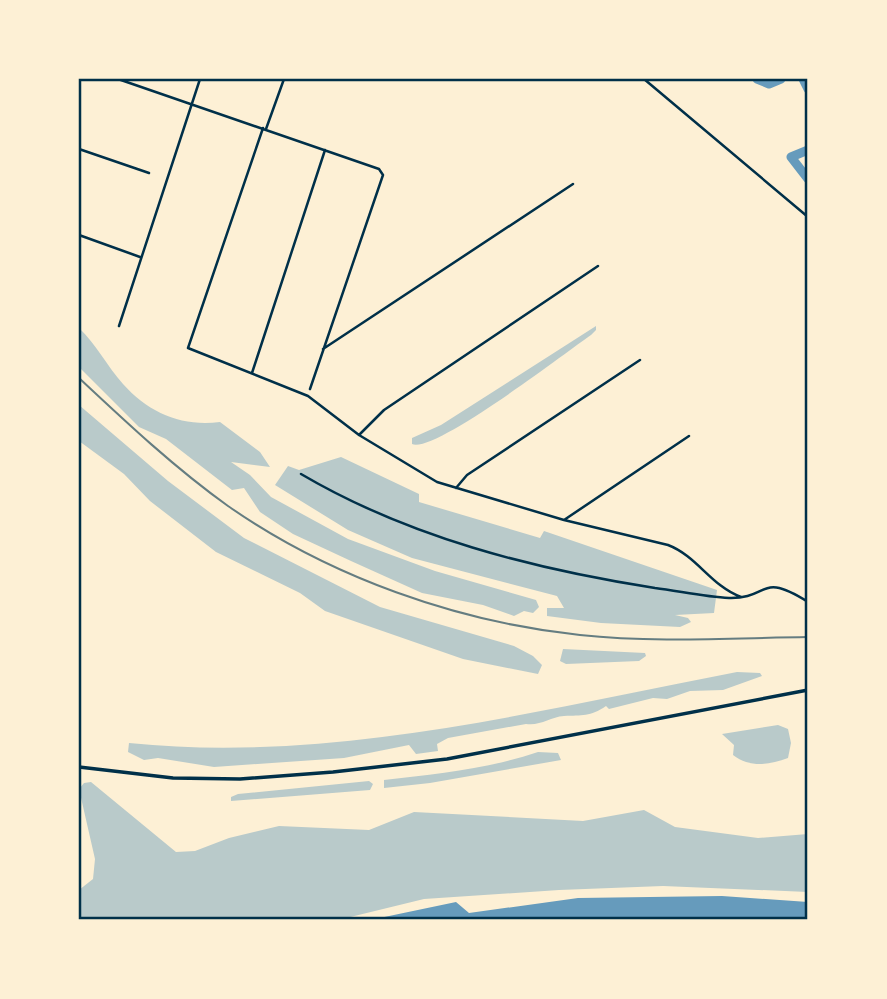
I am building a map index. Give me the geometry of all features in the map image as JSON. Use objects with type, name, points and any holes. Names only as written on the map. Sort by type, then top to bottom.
[{"type":"main road","points":[[79,767],[135,774],[240,779],[409,763],[558,738],[808,690]]},
{"type":"street","points":[[118,79],[379,169],[382,181],[310,389]]},
{"type":"street","points":[[119,326],[200,79]]},
{"type":"street","points":[[284,79],[188,348],[308,396],[359,435],[437,482],[683,551],[716,583],[741,597]]},
{"type":"street","points":[[644,79],[808,217]]},
{"type":"street","points":[[79,149],[149,173]]},
{"type":"street","points":[[251,374],[325,150]]},
{"type":"street","points":[[323,349],[573,184]]},
{"type":"street","points":[[79,235],[140,257]]},
{"type":"street","points":[[359,435],[384,410],[598,266]]},
{"type":"street","points":[[456,488],[467,475],[640,360]]},
{"type":"street","points":[[565,520],[689,436]]},
{"type":"street","points":[[301,474],[390,518],[485,551],[652,587],[741,597],[768,586],[778,586],[808,602]]},
{"type":"street","points":[[808,621],[808,679]]},
{"type":"shaded area","points":[[596,326],[591,335],[471,419],[425,443],[412,444],[412,438],[441,425]]},
{"type":"shaded area","points":[[79,328],[123,384],[144,403],[179,420],[220,422],[260,452],[270,467],[231,462],[250,475],[271,497],[348,539],[435,571],[536,600],[539,607],[533,613],[524,611],[514,616],[483,605],[422,593],[293,534],[260,512],[244,488],[232,490],[166,439],[139,427],[79,367]]},
{"type":"shaded area","points":[[79,405],[168,481],[244,538],[380,607],[514,646],[533,656],[542,665],[538,674],[463,659],[325,611],[300,593],[216,552],[150,501],[124,474],[79,441]]},
{"type":"shaded area","points":[[341,457],[419,494],[419,502],[540,538],[544,531],[717,590],[714,613],[675,615],[688,618],[691,622],[680,627],[601,623],[547,616],[547,608],[564,608],[557,596],[412,558],[348,530],[275,485],[288,466],[299,470]]},
{"type":"shaded area","points":[[563,649],[645,653],[646,656],[639,661],[566,664],[560,661]]},
{"type":"shaded area","points":[[737,672],[760,673],[762,676],[723,690],[690,691],[667,699],[653,698],[609,709],[606,706],[586,715],[559,717],[536,724],[448,738],[437,744],[438,751],[416,754],[409,745],[344,758],[214,767],[158,758],[144,760],[128,752],[129,743],[206,748],[359,740],[511,717]]},
{"type":"shaded area","points":[[778,725],[788,729],[791,743],[788,758],[767,764],[753,764],[733,755],[734,745],[722,734]]},
{"type":"shaded area","points":[[538,752],[558,753],[561,760],[430,783],[384,788],[384,780],[481,767]]},
{"type":"shaded area","points":[[369,781],[373,784],[370,790],[231,801],[231,797],[238,794]]},
{"type":"shaded area","points":[[91,782],[176,852],[195,851],[229,838],[279,826],[369,830],[414,812],[583,821],[644,810],[675,827],[758,838],[808,834],[808,892],[663,886],[424,899],[338,920],[79,920],[79,890],[93,879],[95,859],[79,789],[84,783]]},
{"type":"water","points":[[722,896],[808,902],[808,920],[370,920],[456,902],[469,913],[578,898]]},
{"type":"waterway","points":[[757,79],[769,84],[781,79]]},
{"type":"waterway","points":[[803,79],[808,89]]},
{"type":"waterway","points":[[808,150],[791,157],[808,179]]},
{"type":"railway","points":[[79,378],[170,461],[228,506],[309,554],[396,592],[487,619],[580,635],[665,639],[808,637]]}]
